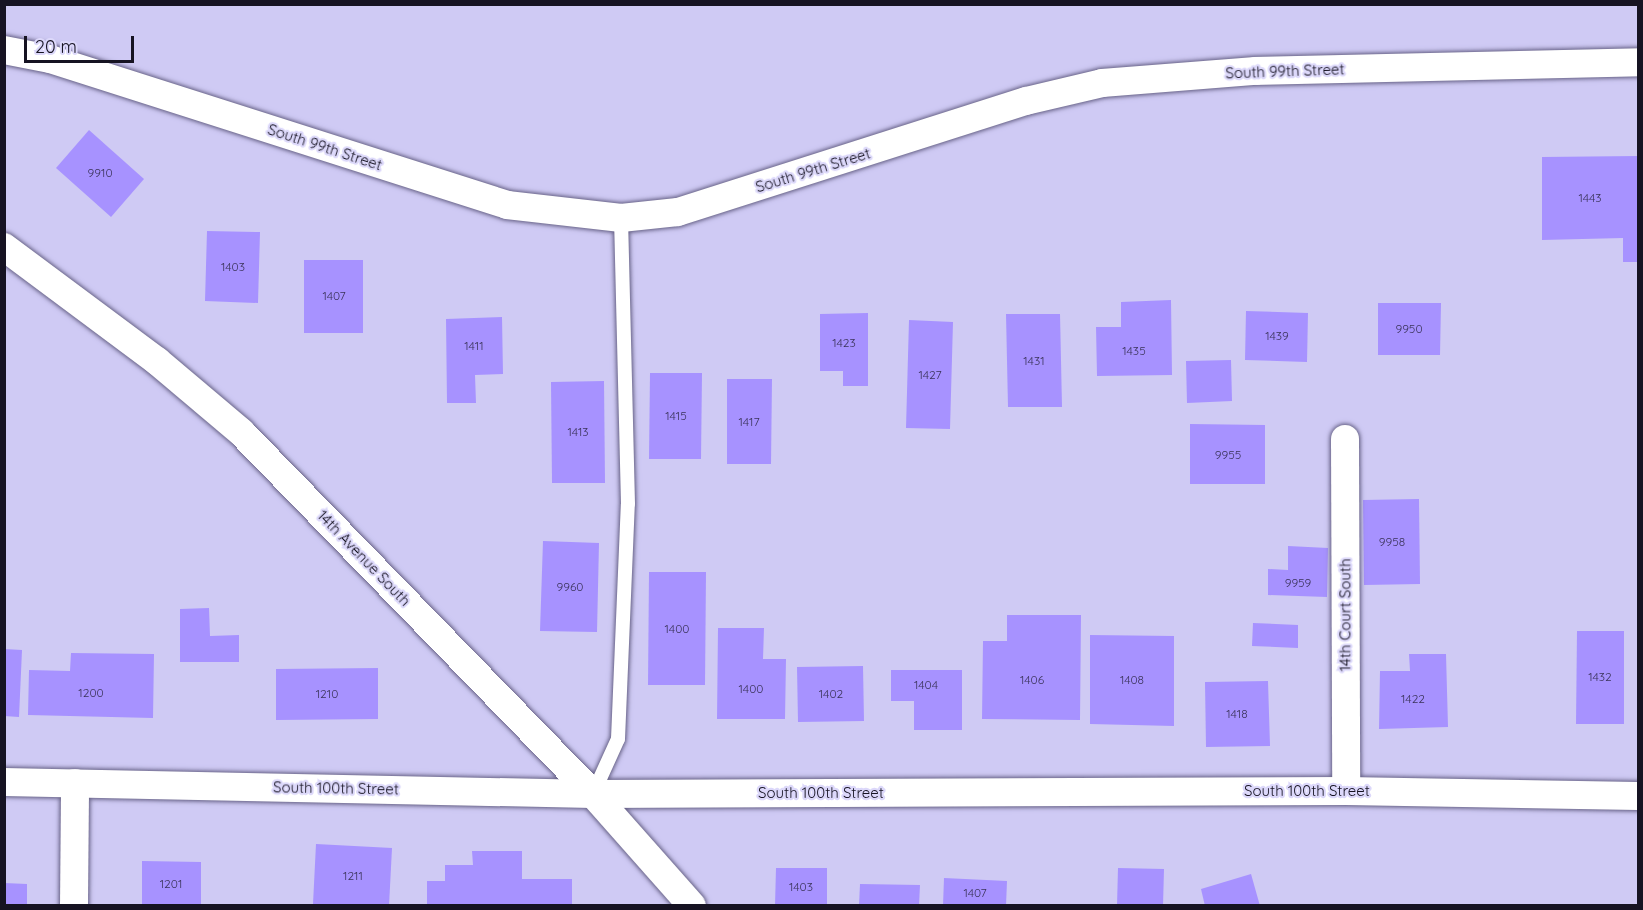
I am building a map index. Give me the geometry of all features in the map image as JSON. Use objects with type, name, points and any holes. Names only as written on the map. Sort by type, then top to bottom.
[{"type":"street","name":"South 99th Street","points":[[4,50],[50,59],[507,206],[621,218],[678,212],[1026,101],[1102,83],[1245,71],[1638,62]]},
{"type":"street","name":"14th Avenue South","points":[[4,247],[157,361],[241,432],[593,794],[692,906]]},
{"type":"street","name":"14th Court South","points":[[1345,439],[1346,791]]},
{"type":"street","name":"South 100th Street","points":[[4,783],[593,794],[1346,791],[1638,796]]},
{"type":"street","points":[[74,906],[75,783]]},
{"type":"lane","points":[[593,794],[618,727],[628,504],[621,218]]},
{"type":"building","points":[[89,130],[144,179],[111,217],[56,168]]},
{"type":"building","points":[[1638,156],[1638,262],[1623,262],[1623,238],[1542,240],[1542,157]]},
{"type":"building","points":[[207,231],[260,232],[258,303],[205,301]]},
{"type":"building","points":[[304,260],[363,260],[363,333],[304,333]]},
{"type":"building","points":[[1171,300],[1172,375],[1097,376],[1096,327],[1121,327],[1121,302]]},
{"type":"building","points":[[1378,303],[1441,303],[1440,355],[1378,355]]},
{"type":"building","points":[[1246,311],[1308,313],[1307,362],[1245,360]]},
{"type":"building","points":[[868,313],[868,386],[843,386],[843,371],[820,371],[820,314]]},
{"type":"building","points":[[1006,314],[1060,314],[1062,407],[1008,407]]},
{"type":"building","points":[[502,317],[503,374],[475,375],[476,403],[447,403],[446,319]]},
{"type":"building","points":[[909,320],[953,322],[950,429],[906,428]]},
{"type":"building","points":[[1231,360],[1232,401],[1187,403],[1186,361]]},
{"type":"building","points":[[650,373],[702,373],[701,459],[649,459]]},
{"type":"building","points":[[727,379],[772,379],[771,464],[727,464]]},
{"type":"building","points":[[604,381],[605,483],[552,483],[551,382]]},
{"type":"building","points":[[1190,424],[1265,425],[1265,484],[1190,484]]},
{"type":"building","points":[[1419,499],[1420,584],[1364,585],[1363,500]]},
{"type":"building","points":[[543,541],[599,543],[597,632],[540,631]]},
{"type":"building","points":[[1288,546],[1328,548],[1327,597],[1268,595],[1268,569],[1288,570]]},
{"type":"building","points":[[649,572],[706,572],[705,685],[648,685]]},
{"type":"building","points":[[209,608],[210,636],[239,635],[239,662],[180,662],[180,609]]},
{"type":"building","points":[[1007,615],[1081,615],[1080,720],[982,719],[983,641],[1007,641]]},
{"type":"building","points":[[1253,623],[1298,625],[1298,648],[1252,646]]},
{"type":"building","points":[[718,628],[764,628],[763,659],[786,659],[785,719],[717,719]]},
{"type":"building","points":[[1577,631],[1624,631],[1624,724],[1576,724]]},
{"type":"building","points":[[1090,635],[1174,636],[1174,726],[1090,724]]},
{"type":"building","points":[[4,649],[22,650],[19,717],[4,716]]},
{"type":"building","points":[[71,653],[154,654],[153,718],[28,715],[29,670],[70,671]]},
{"type":"building","points":[[1409,654],[1446,654],[1448,727],[1379,729],[1380,671],[1410,671]]},
{"type":"building","points":[[863,666],[864,721],[798,722],[797,667]]},
{"type":"building","points":[[378,668],[378,719],[276,720],[276,669]]},
{"type":"building","points":[[891,670],[962,670],[962,730],[914,730],[914,701],[891,701]]},
{"type":"building","points":[[1268,681],[1270,746],[1206,747],[1205,682]]},
{"type":"building","points":[[316,844],[392,848],[389,906],[313,904]]},
{"type":"building","points":[[472,851],[522,851],[522,879],[572,879],[572,906],[427,906],[427,881],[445,881],[445,865],[473,865]]},
{"type":"building","points":[[142,861],[201,862],[201,906],[142,906]]},
{"type":"building","points":[[776,868],[827,868],[827,906],[775,906]]},
{"type":"building","points":[[1118,868],[1164,869],[1163,906],[1117,906]]},
{"type":"building","points":[[1251,874],[1260,906],[1205,906],[1201,889]]},
{"type":"building","points":[[944,878],[1007,881],[1006,906],[943,906]]},
{"type":"building","points":[[4,883],[27,884],[27,906],[4,906]]},
{"type":"building","points":[[860,884],[920,885],[919,906],[859,906]]}]
